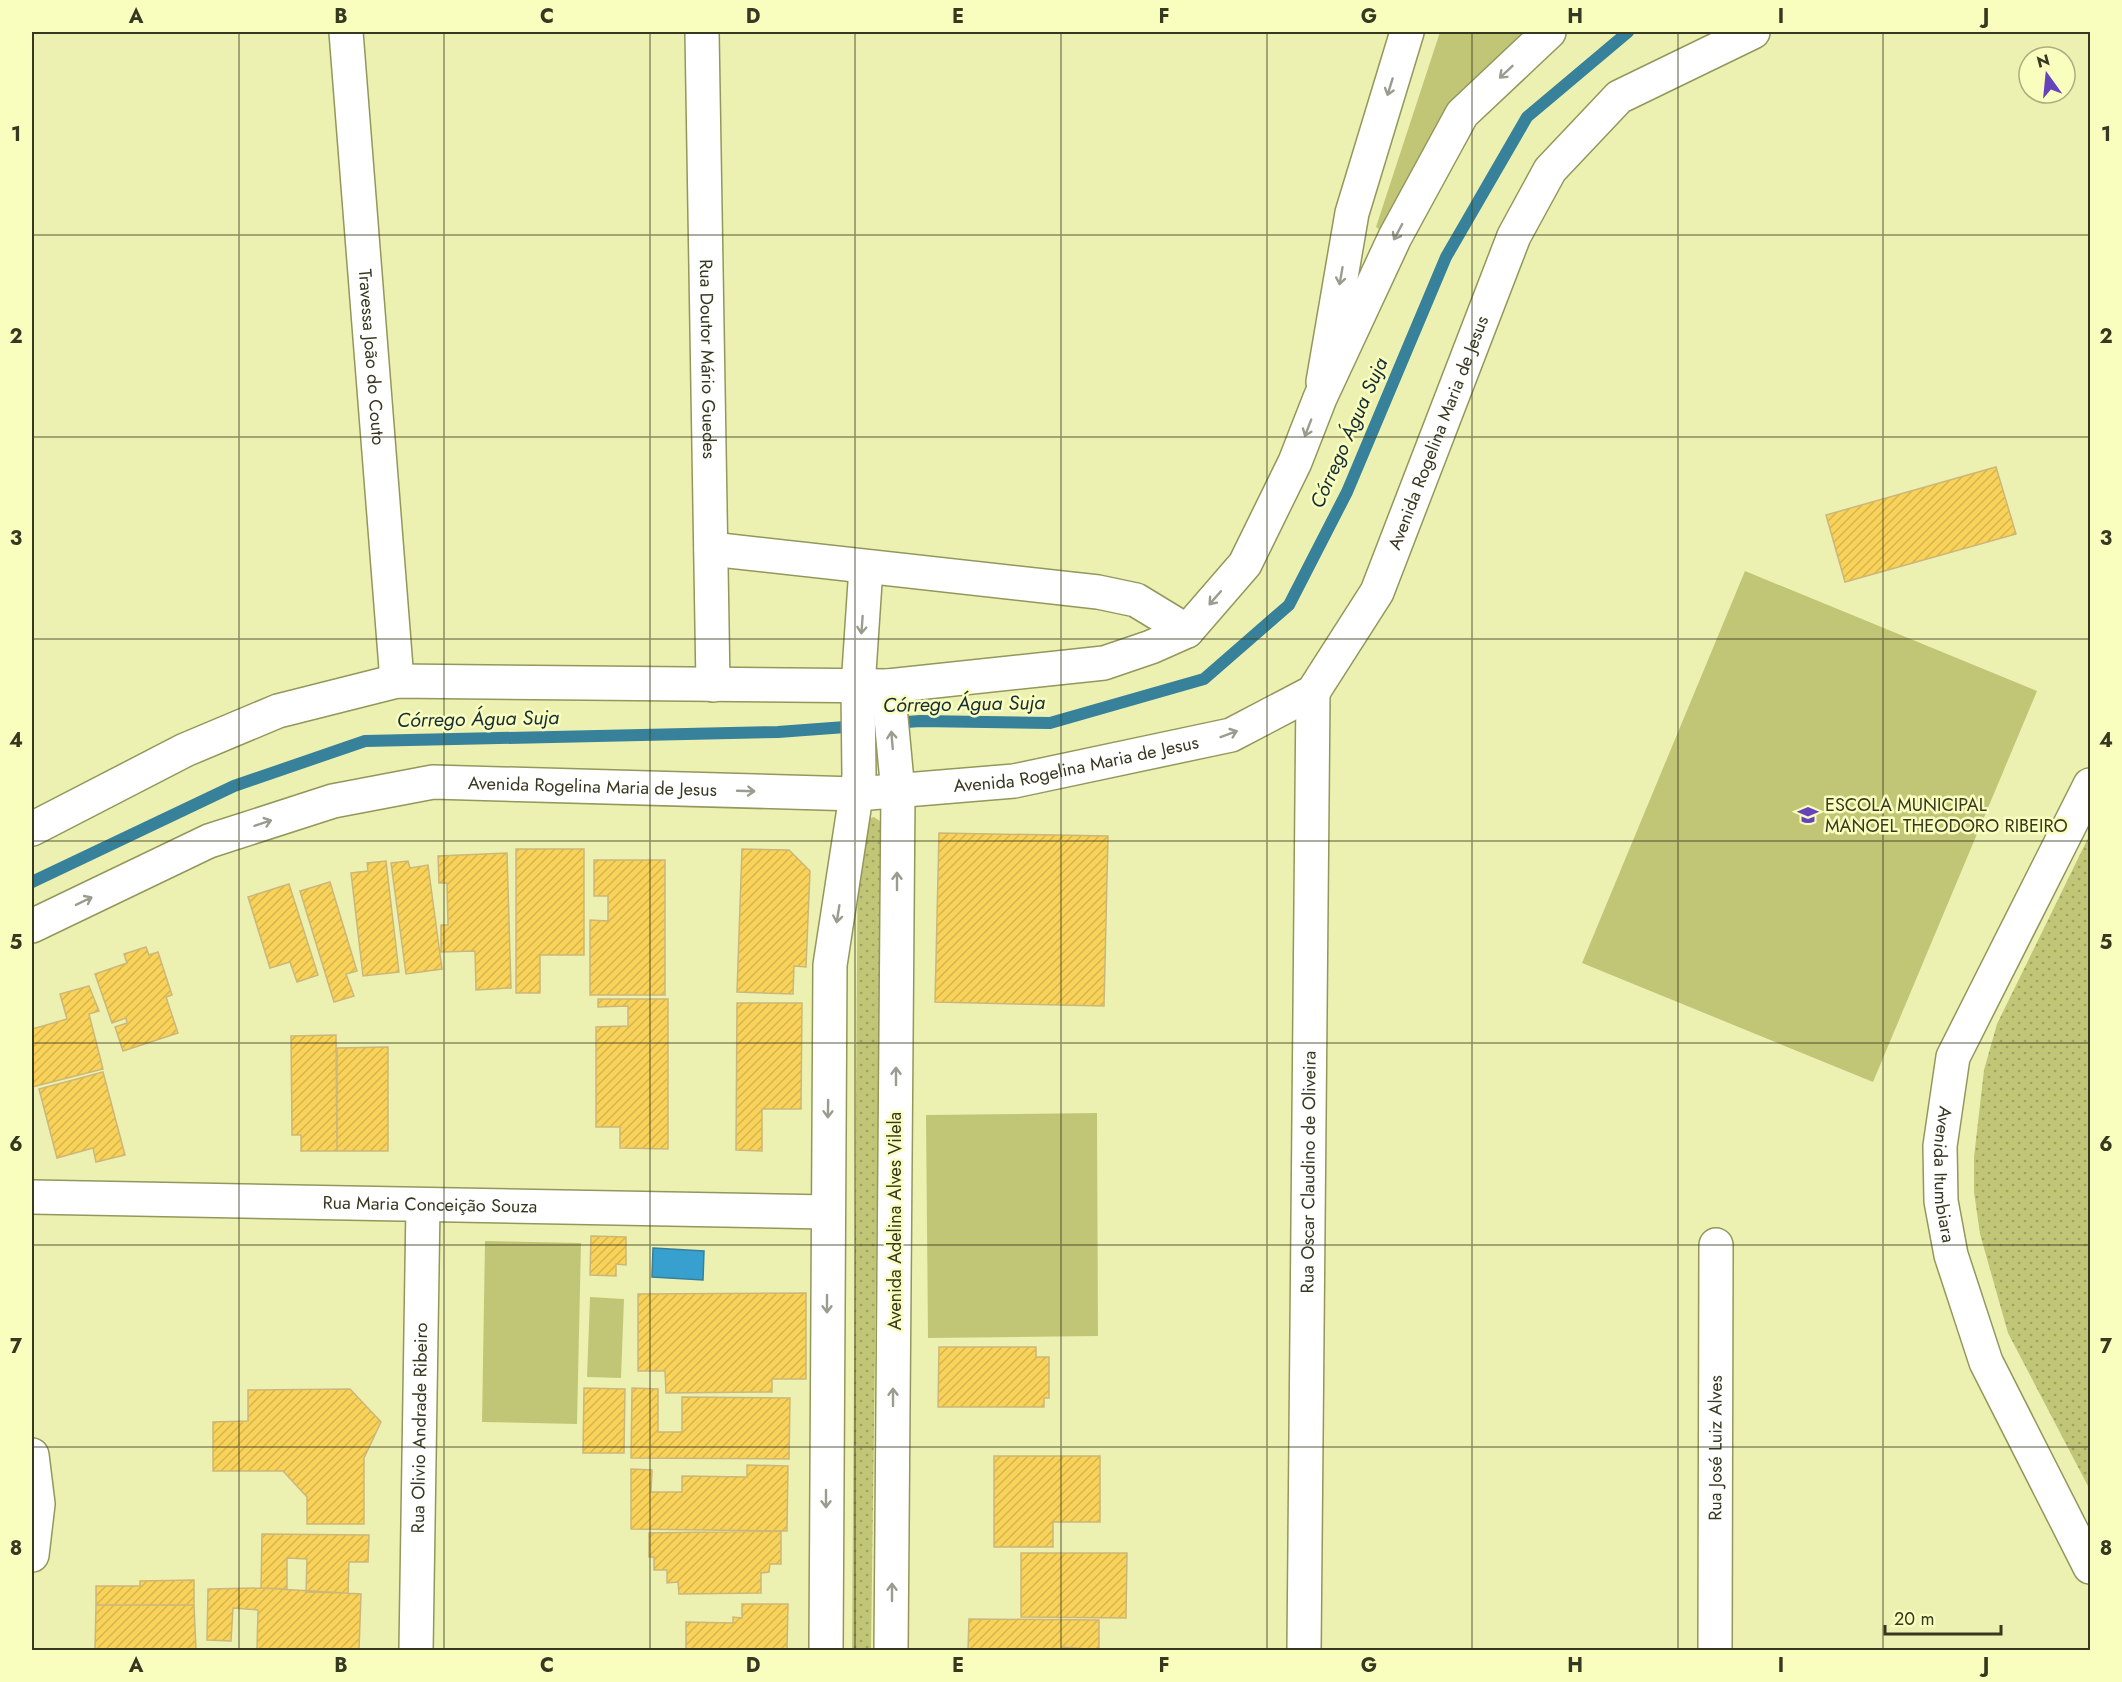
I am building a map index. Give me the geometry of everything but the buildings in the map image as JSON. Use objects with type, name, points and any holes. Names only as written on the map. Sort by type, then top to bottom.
[{"type":"street","name":"Travessa João do Couto","points":[[346,32],[397,681]]},
{"type":"street","name":"Rua Doutor Mário Guedes","points":[[702,32],[713,685]]},
{"type":"street","points":[[1320,398],[1352,213],[1407,32]]},
{"type":"street","points":[[32,829],[185,750],[278,711],[397,681],[713,685],[873,696],[1104,663],[1150,647],[1186,631],[1245,564],[1295,462],[1320,398],[1395,237],[1462,114],[1548,32]]},
{"type":"street","name":"Avenida Rogelina Maria de Jesus","points":[[32,926],[209,841],[333,801],[433,782],[858,785],[1014,781],[1231,735],[1313,692],[1377,592],[1514,236],[1550,170],[1619,97],[1753,32]]},
{"type":"street","points":[[711,549],[1098,592],[1136,600],[1186,631]]},
{"type":"street","points":[[826,1650],[830,965],[873,696],[866,567]]},
{"type":"street","name":"Rua Oscar Claudino de Oliveira","points":[[1304,1650],[1313,692]]},
{"type":"street","name":"Avenida Adelina Alves Vilela","points":[[873,696],[897,784],[891,1650]]},
{"type":"street","name":"Avenida Itumbiara","points":[[2091,785],[1953,1057],[1940,1146],[1941,1202],[1951,1255],[1986,1362],[2091,1567]]},
{"type":"street","name":"Rua Maria Conceição Souza","points":[[32,1197],[827,1212]]},
{"type":"street","name":"Rua Olivio Andrade Ribeiro","points":[[416,1650],[423,1205]]},
{"type":"street","name":"Rua José Luiz Alves","points":[[1715,1650],[1716,1245]]},
{"type":"street","points":[[32,1455],[38,1504],[32,1555]]},
{"type":"green space","points":[[1440,32],[1538,32],[1386,234],[1376,227]]},
{"type":"green space","points":[[1745,571],[2037,691],[1873,1082],[1582,963]]},
{"type":"green space","points":[[874,817],[881,822],[882,827],[871,1650],[852,1650],[858,822]]},
{"type":"green space","points":[[2090,834],[2090,1490],[2008,1333],[1980,1234],[1974,1192],[1974,1157],[1984,1070],[1997,1024]]},
{"type":"green space","points":[[1097,1113],[1098,1336],[928,1338],[926,1115]]},
{"type":"green space","points":[[485,1241],[581,1243],[577,1424],[482,1422]]},
{"type":"green space","points":[[590,1297],[624,1299],[621,1378],[587,1377]]},
{"type":"water","points":[[653,1248],[704,1251],[703,1280],[652,1277]]},
{"type":"waterway","name":"Córrego Água Suja","points":[[894,723],[920,721],[1050,723],[1204,679],[1289,605],[1347,492],[1446,257],[1527,117],[1628,32]]},
{"type":"waterway","name":"Córrego Água Suja","points":[[32,882],[234,786],[365,741],[778,732],[859,726]]},
{"type":"place","name":"ESCOLA MUNICIPAL MANOEL THEODORO RIBEIRO","points":[[1808,815]]}]
